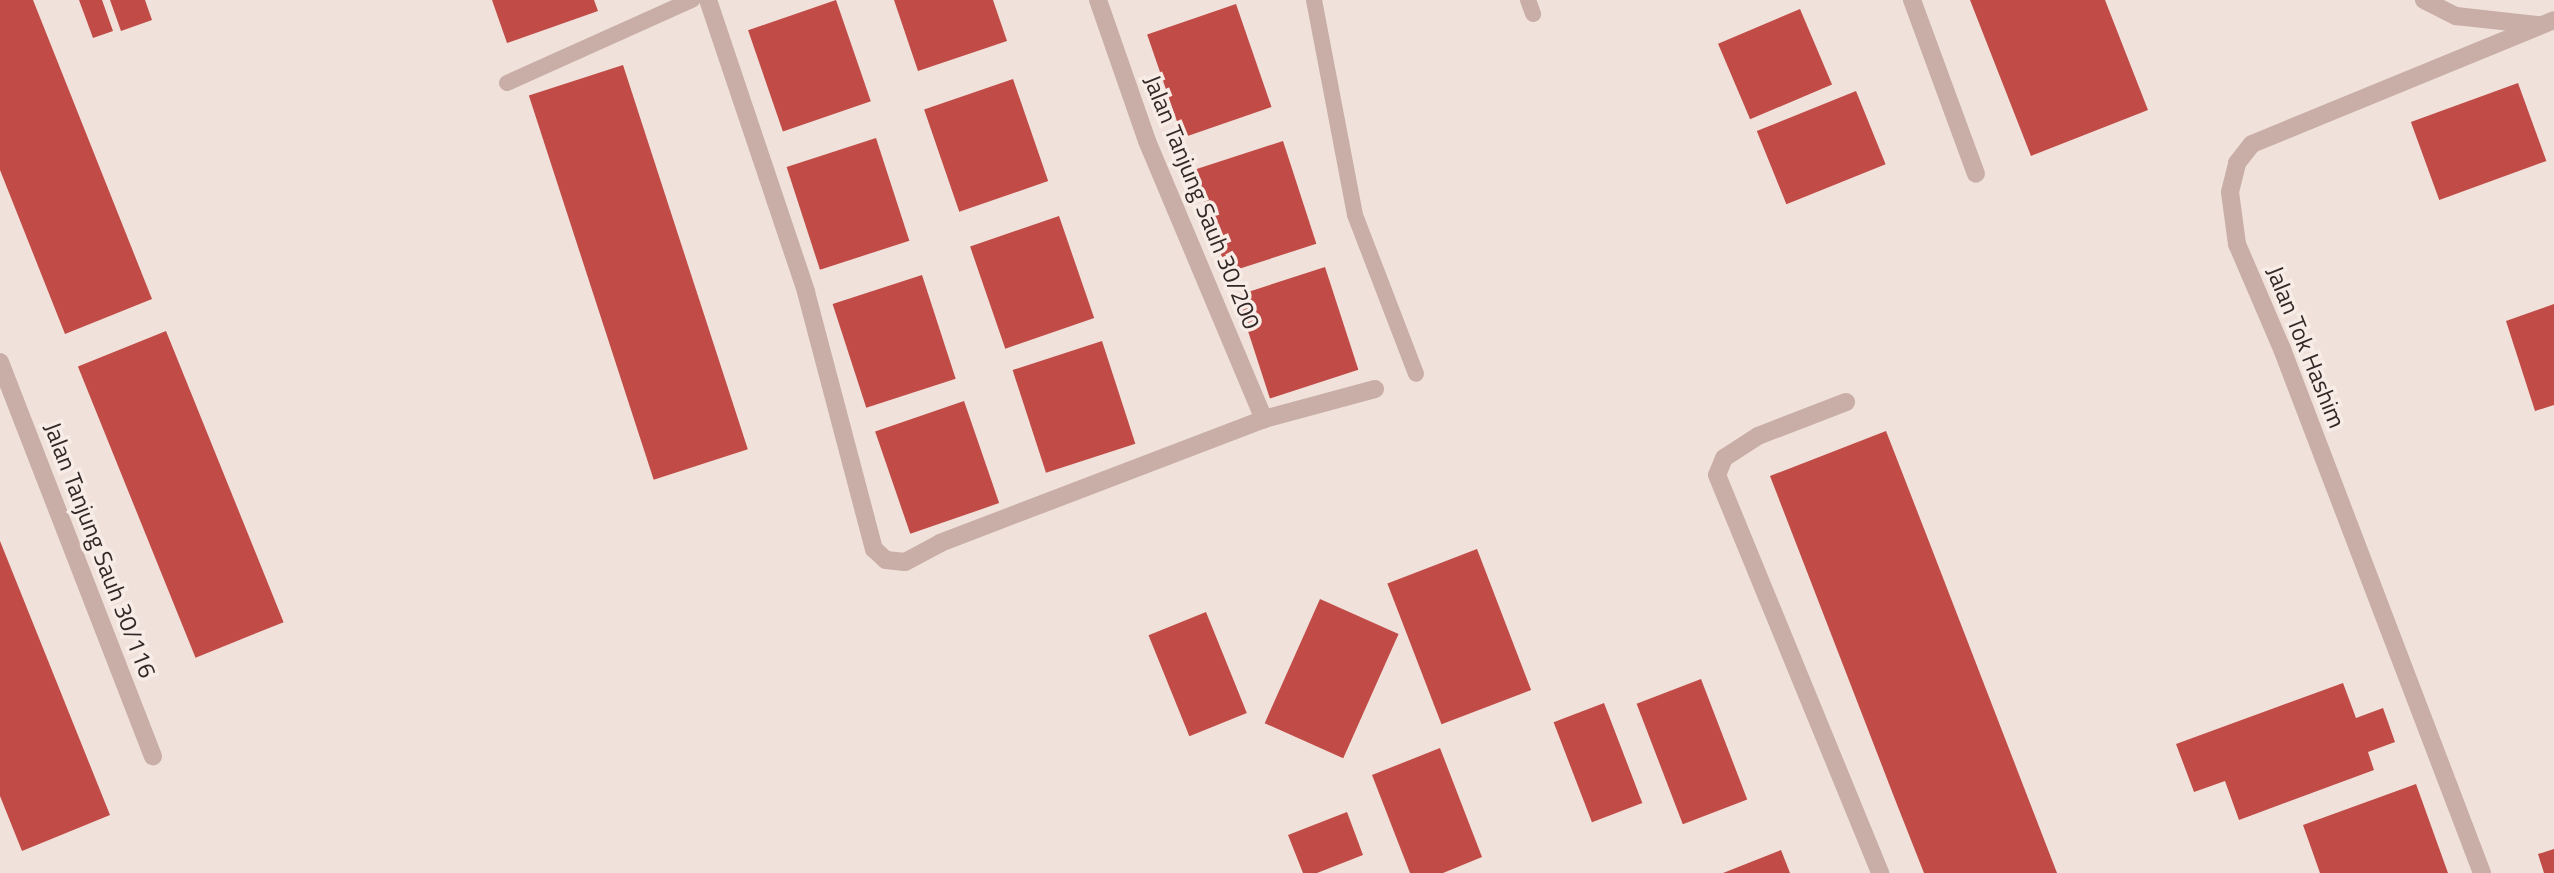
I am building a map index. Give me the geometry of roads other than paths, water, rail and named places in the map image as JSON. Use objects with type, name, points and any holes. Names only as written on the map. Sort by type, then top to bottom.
[{"type":"street","points":[[708,0],[806,292],[874,549],[886,560],[905,562],[940,543],[1264,419],[1375,389]]},
{"type":"street","name":"Jalan Tanjung Sauh 30/200","points":[[1098,0],[1147,141],[1264,419]]},
{"type":"street","points":[[1912,0],[1976,174]]},
{"type":"street","points":[[2424,0],[2456,16],[2547,22]]},
{"type":"street","name":"Jalan Tok Hashim","points":[[2482,873],[2282,348],[2237,244],[2230,192],[2237,163],[2252,144],[2547,22]]},
{"type":"street","name":"Jalan Tanjung Sauh 30/116","points":[[0,362],[153,756]]},
{"type":"street","points":[[1846,402],[1758,436],[1724,458],[1717,475],[1880,873]]},
{"type":"lane","points":[[507,83],[692,0]]},
{"type":"lane","points":[[1314,0],[1355,215],[1416,374]]}]
